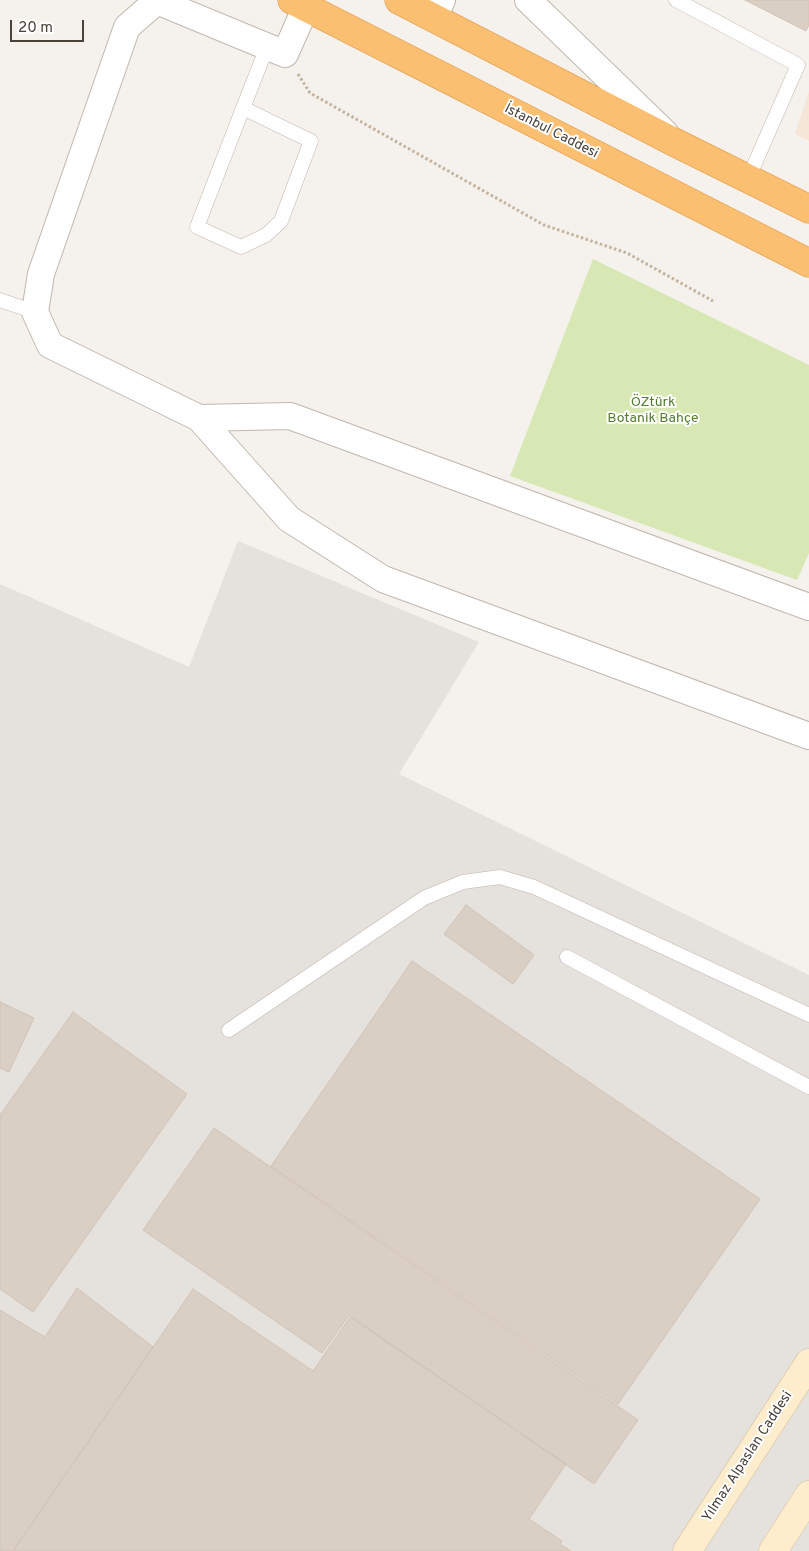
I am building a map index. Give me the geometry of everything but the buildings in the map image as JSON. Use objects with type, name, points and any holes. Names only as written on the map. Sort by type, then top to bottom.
[{"type":"highway","points":[[399,0],[438,9],[674,142],[809,209]]},
{"type":"highway","name":"İstanbul Caddesi","points":[[299,4],[809,263]]},
{"type":"main road","name":"Yılmaz Alpaslan Caddesi","points":[[687,1551],[809,1363]]},
{"type":"main road","points":[[773,1551],[809,1495]]},
{"type":"street","points":[[299,4],[276,50],[157,0],[127,27],[41,274],[35,312],[50,345],[199,418],[290,519],[383,579],[809,736]]},
{"type":"street","points":[[528,0],[674,142]]},
{"type":"street","points":[[199,418],[290,416],[809,606]]},
{"type":"lane","points":[[676,0],[798,65],[748,179]]},
{"type":"lane","points":[[243,108],[311,140],[281,220],[266,235],[241,247],[197,227],[243,108],[276,50]]},
{"type":"lane","points":[[0,300],[35,312]]},
{"type":"lane","points":[[229,1030],[424,898],[462,882],[500,877],[534,886],[809,1015]]},
{"type":"lane","points":[[567,957],[809,1087]]},
{"type":"path","points":[[276,50],[310,93],[544,225],[627,253],[713,301]]},
{"type":"shaded area","points":[[809,91],[809,141],[795,134]]},
{"type":"shaded area","points":[[238,541],[479,642],[399,774],[809,975],[809,1551],[0,1551],[0,584],[189,667]]},
{"type":"green space","name":"ÖZtürk Botanik Bahçe","points":[[593,259],[809,365],[809,553],[797,580],[510,476]]}]
